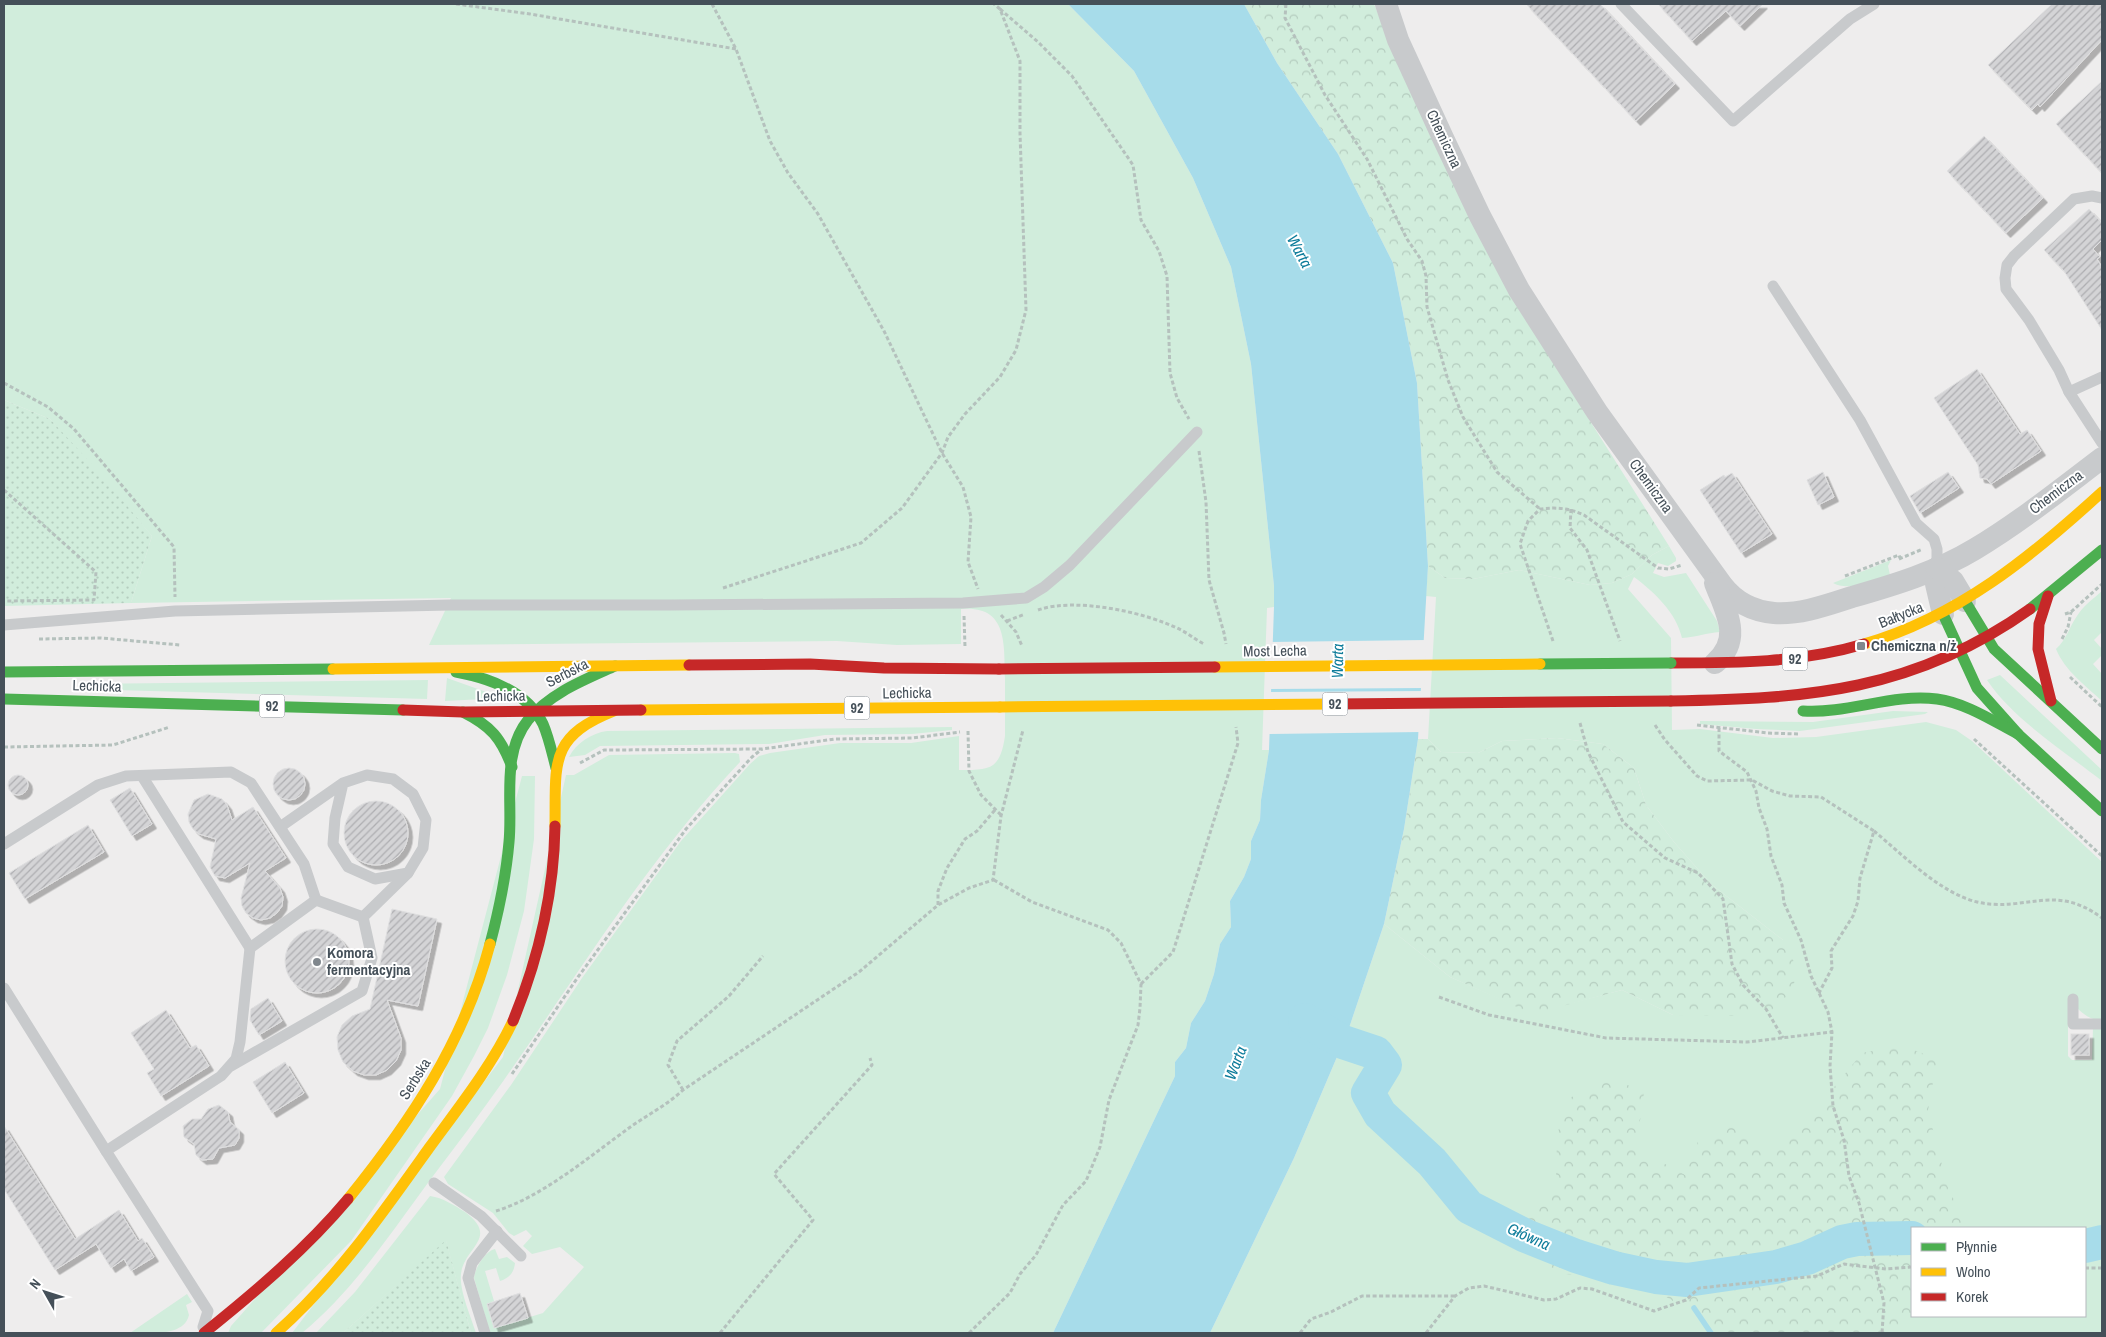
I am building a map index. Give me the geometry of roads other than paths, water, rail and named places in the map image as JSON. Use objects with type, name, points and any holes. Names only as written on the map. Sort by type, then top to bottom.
[{"type":"main road","name":"Bałtycka","points":[[1671,663],[1774,661],[1828,654],[1916,628],[1965,601],[2022,562],[2102,492]]},
{"type":"main road","name":"92","points":[[1725,700],[1792,697],[1861,687],[1915,671],[1986,639],[2048,596],[2102,550]]},
{"type":"main road","points":[[2048,596],[2039,624],[2038,649],[2051,702]]},
{"type":"main road","points":[[1965,601],[1986,639],[1994,649],[2102,749]]},
{"type":"main road","points":[[1943,614],[1977,688],[2018,734],[2102,811]]},
{"type":"main road","name":"Most Lecha","points":[[1000,669],[1671,663]]},
{"type":"main road","name":"Lechicka","points":[[4,672],[810,664],[884,668],[1000,669]]},
{"type":"main road","name":"Serbska","points":[[203,1333],[273,1277],[347,1201],[419,1103],[454,1043],[479,988],[496,928],[505,879],[510,833],[512,767],[518,736],[535,711],[547,700],[562,690],[615,666]]},
{"type":"main road","points":[[437,668],[488,679],[518,696],[535,711],[542,724],[556,768]]},
{"type":"main road","name":"Lechicka","points":[[4,699],[463,712],[1725,700]]},
{"type":"main road","points":[[1725,700],[1813,712],[1844,710],[1902,700],[1938,699],[1981,716],[2018,734]]},
{"type":"main road","points":[[276,1333],[320,1292],[363,1241],[471,1088],[511,1024],[531,970],[548,894],[555,835],[556,768],[559,754],[578,727],[614,711]]},
{"type":"main road","name":"Serbska","points":[[463,712],[484,722],[497,734],[505,747],[512,767]]},
{"type":"street","name":"Chemiczna","points":[[1386,4],[1398,40],[1503,262],[1540,324],[1598,412],[1705,562],[1728,592],[1742,603],[1758,610],[1776,613],[1800,611],[1899,583],[1938,568],[1961,558],[2002,533],[2102,458]]},
{"type":"street","points":[[1705,562],[1730,624],[1732,638],[1725,654],[1715,663]]},
{"type":"street","points":[[1938,568],[1953,581],[1965,601]]},
{"type":"street","points":[[1938,568],[1936,584],[1943,614]]},
{"type":"lane","points":[[1621,4],[1733,122],[1850,19],[1874,4]]},
{"type":"lane","points":[[2102,198],[2092,196],[2074,199],[2007,264],[2005,278],[2006,289],[2029,320],[2059,370],[2069,392],[2102,443]]},
{"type":"lane","points":[[1773,286],[1860,420],[1916,523],[1934,539],[1937,549],[1938,568]]},
{"type":"lane","points":[[2069,392],[2102,377]]},
{"type":"lane","points":[[4,625],[175,611],[450,605],[963,603],[1026,598],[1044,587],[1070,565],[1197,432]]},
{"type":"lane","points":[[4,844],[98,786],[126,776],[231,772],[251,783],[304,864],[316,900]]},
{"type":"lane","points":[[280,827],[343,782],[367,775],[393,779],[413,794],[426,820],[423,848],[408,872],[362,917]]},
{"type":"lane","points":[[106,1151],[221,1076],[236,1059],[240,1042],[250,948],[142,776]]},
{"type":"lane","points":[[343,782],[333,844],[348,867],[375,879],[408,872]]},
{"type":"lane","points":[[250,948],[316,900]]},
{"type":"lane","points":[[316,900],[362,917]]},
{"type":"lane","points":[[228,1067],[362,991],[372,958],[362,917]]},
{"type":"lane","points":[[4,988],[208,1311],[203,1333]]},
{"type":"lane","points":[[2073,999],[2074,1024],[2102,1024]]},
{"type":"lane","points":[[434,1183],[481,1216],[521,1256]]},
{"type":"lane","points":[[485,1333],[468,1278],[472,1263],[497,1231]]},
{"type":"water","name":"Warta","points":[[1068,4],[1244,4],[1277,63],[1338,154],[1393,263],[1417,383],[1428,566],[1418,739],[1404,829],[1384,924],[1348,1031],[1294,1158],[1210,1333],[1053,1333],[1175,1076],[1175,1062],[1186,1048],[1191,1023],[1205,1001],[1214,974],[1220,944],[1231,927],[1230,901],[1244,877],[1251,859],[1251,841],[1260,820],[1261,800],[1269,750],[1274,607],[1274,586],[1251,364],[1231,267],[1193,178],[1134,71]]},
{"type":"waterway","name":"Główna","points":[[1305,1020],[1343,1042],[1376,1053],[1385,1065],[1368,1093],[1380,1114],[1432,1162],[1469,1207],[1526,1236],[1576,1256],[1614,1268],[1656,1277],[1687,1280],[1776,1267],[1807,1258],[1842,1242],[1857,1239],[1911,1238]]},
{"type":"waterway","name":"Główna","points":[[2086,1246],[2102,1242]]},
{"type":"waterway","points":[[1694,1308],[1711,1333]]},
{"type":"place","name":"Chemiczna n/ż","points":[[1861,646]]},
{"type":"place","name":"Komora fermentacyjna","points":[[317,962]]}]
